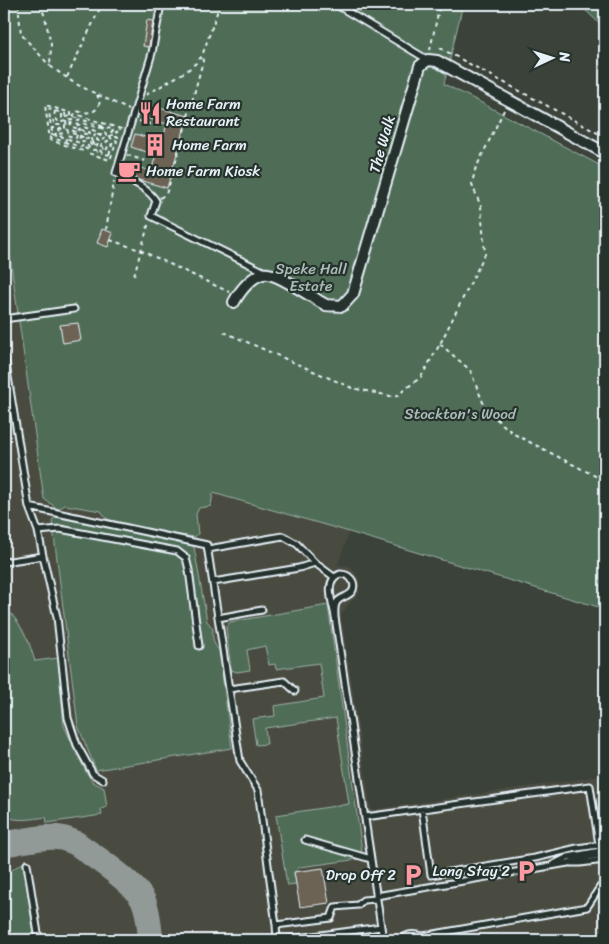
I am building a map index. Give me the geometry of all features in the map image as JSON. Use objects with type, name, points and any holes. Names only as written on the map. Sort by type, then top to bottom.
[{"type":"street","points":[[428,60],[437,61],[605,153]]},
{"type":"street","name":"The Walk","points":[[270,274],[326,304],[342,306],[353,294],[420,66],[428,60]]},
{"type":"street","points":[[236,299],[255,278],[263,274],[270,274]]},
{"type":"lane","points":[[161,4],[152,53],[116,173],[150,193],[156,201],[151,216],[270,274]]},
{"type":"lane","points":[[335,4],[428,60]]},
{"type":"lane","points":[[4,319],[74,309]]},
{"type":"lane","points":[[4,352],[29,506],[38,531],[57,617],[68,718],[77,745],[93,774],[103,780]]},
{"type":"lane","points":[[29,506],[207,545],[240,761],[258,790],[278,940]]},
{"type":"lane","points":[[38,531],[60,529],[177,552],[186,558],[199,646]]},
{"type":"lane","points":[[208,549],[282,536],[297,544],[315,563],[334,577]]},
{"type":"lane","points":[[4,562],[43,556]]},
{"type":"lane","points":[[213,582],[299,568],[315,563]]},
{"type":"lane","points":[[335,617],[337,602],[340,598],[349,595],[353,588],[354,584],[347,575],[340,574],[334,577],[328,589],[335,617],[383,940]]},
{"type":"lane","points":[[218,618],[262,610]]},
{"type":"lane","points":[[229,689],[284,681],[295,692]]},
{"type":"lane","points":[[364,817],[590,786],[600,850],[568,857],[552,866]]},
{"type":"lane","points":[[422,809],[431,875],[536,858],[599,844]]},
{"type":"lane","points":[[305,840],[371,858]]},
{"type":"lane","points":[[276,925],[331,918],[335,908],[358,905],[363,900],[376,897],[568,863],[580,864],[605,859]]},
{"type":"lane","points":[[28,864],[39,940]]},
{"type":"lane","points":[[401,940],[406,936],[417,934],[423,936],[587,907],[600,887],[605,884]]},
{"type":"lane","points":[[283,940],[381,927]]},
{"type":"lane","points":[[414,940],[418,940],[423,936]]},
{"type":"path","points":[[18,4],[21,34],[50,66],[74,83],[134,112]]},
{"type":"path","points":[[40,4],[51,44],[50,66]]},
{"type":"path","points":[[66,77],[102,4]]},
{"type":"path","points":[[138,100],[188,70],[202,56],[220,4]]},
{"type":"path","points":[[428,60],[440,4]]},
{"type":"path","points":[[440,48],[605,136]]},
{"type":"path","points":[[156,201],[166,194],[203,62],[202,56]]},
{"type":"path","points":[[72,117],[76,112],[96,111],[100,101],[97,95]]},
{"type":"path","points":[[224,332],[352,388],[395,397],[421,377],[440,344],[484,254],[481,207],[472,184],[475,170],[509,100]]},
{"type":"path","points":[[72,117],[71,113],[45,105],[50,140],[83,151],[84,148],[87,149],[88,153],[108,157],[110,160],[116,141],[114,140],[115,137],[119,135],[115,133]]},
{"type":"path","points":[[56,139],[55,131],[52,131],[51,128],[49,109],[60,114]]},
{"type":"path","points":[[55,112],[62,114],[62,118]]},
{"type":"path","points":[[55,112],[54,118],[58,121],[62,118],[77,118],[78,115],[121,129],[100,141]]},
{"type":"path","points":[[65,112],[67,131]]},
{"type":"path","points":[[50,120],[54,121],[54,125],[61,125],[61,122],[78,121],[80,119],[114,130],[108,134],[113,142],[108,157]]},
{"type":"path","points":[[132,119],[157,126]]},
{"type":"path","points":[[51,128],[65,130],[65,125],[71,123],[78,125],[82,123],[98,128],[103,126]]},
{"type":"path","points":[[71,123],[70,126],[87,132],[86,134],[81,133],[79,140],[81,140]]},
{"type":"path","points":[[100,141],[103,126]]},
{"type":"path","points":[[81,140],[90,143],[92,147],[100,146],[108,141],[103,126]]},
{"type":"path","points":[[65,140],[67,135],[76,138],[79,129],[84,127],[98,132],[100,136]]},
{"type":"path","points":[[59,128],[60,136],[65,140],[81,146],[88,146],[90,150],[99,149],[108,157]]},
{"type":"path","points":[[50,136],[70,130],[77,132]]},
{"type":"path","points":[[67,131],[88,139],[90,132],[95,134],[94,138]]},
{"type":"path","points":[[50,136],[56,139],[80,143],[81,140]]},
{"type":"path","points":[[94,138],[92,137],[91,139],[99,155]]},
{"type":"path","points":[[94,138],[100,141]]},
{"type":"path","points":[[100,146],[106,151],[109,144],[112,145]]},
{"type":"path","points":[[123,154],[145,161]]},
{"type":"path","points":[[106,230],[116,173]]},
{"type":"path","points":[[134,275],[151,216]]},
{"type":"path","points":[[110,240],[140,250],[236,299]]},
{"type":"path","points":[[440,344],[470,370],[486,410],[514,434],[605,481]]},
{"type":"shaded area","points":[[4,4],[11,4],[199,489],[349,532],[338,565],[350,566],[359,579],[359,594],[341,615],[371,810],[605,775],[605,940],[4,940]]},
{"type":"green space","name":"Speke Hall Estate","points":[[4,4],[463,4],[444,84],[605,168],[605,609],[213,493],[211,506],[199,508],[196,514],[198,534],[195,537],[158,532],[107,519],[101,511],[65,505],[58,509],[44,499],[4,214]]},
{"type":"green space","points":[[579,4],[605,4],[605,29]]},
{"type":"green space","points":[[55,517],[189,543],[194,547],[207,621],[213,629],[213,640],[219,650],[232,748],[96,770],[78,726],[52,520]]},
{"type":"green space","points":[[4,604],[28,640],[35,661],[58,658],[64,726],[86,772],[93,782],[104,788],[107,807],[101,809],[102,815],[47,823],[46,817],[20,819],[4,816]]},
{"type":"green space","points":[[328,605],[362,851],[359,859],[300,867],[294,873],[296,884],[287,885],[276,815],[349,804],[336,718],[265,728],[267,744],[256,745],[252,719],[275,716],[274,706],[324,698],[319,663],[276,669],[275,664],[269,665],[265,646],[247,650],[250,670],[237,672],[231,670],[226,627],[230,622]]},
{"type":"green space","points":[[23,863],[35,940],[4,940],[4,878]]},
{"type":"building","points":[[147,20],[153,21],[149,47],[143,46]]},
{"type":"building","name":"Home Farm","points":[[144,104],[188,116],[167,188],[139,180],[121,171],[124,163],[151,171],[156,155],[131,147],[135,134],[162,142],[167,124],[140,116]]},
{"type":"building","points":[[102,229],[113,233],[108,247],[97,243]]},
{"type":"building","points":[[78,323],[81,340],[63,343],[60,325]]},
{"type":"building","points":[[323,868],[329,903],[300,907],[294,872]]},
{"type":"taxiway","points":[[4,844],[48,837],[61,838],[76,843],[123,878],[139,894],[147,911],[151,940]]},
{"type":"place","name":"Home Farm Restaurant","points":[[150,113]]},
{"type":"place","name":"Home Farm","points":[[155,145]]},
{"type":"place","name":"Home Farm Kiosk","points":[[129,171]]},
{"type":"place","name":"Long Stay 2","points":[[526,871]]},
{"type":"place","name":"Drop Off 2","points":[[413,875]]},
{"type":"park label","name":"Stockton's Wood","points":[[460,414]]}]
